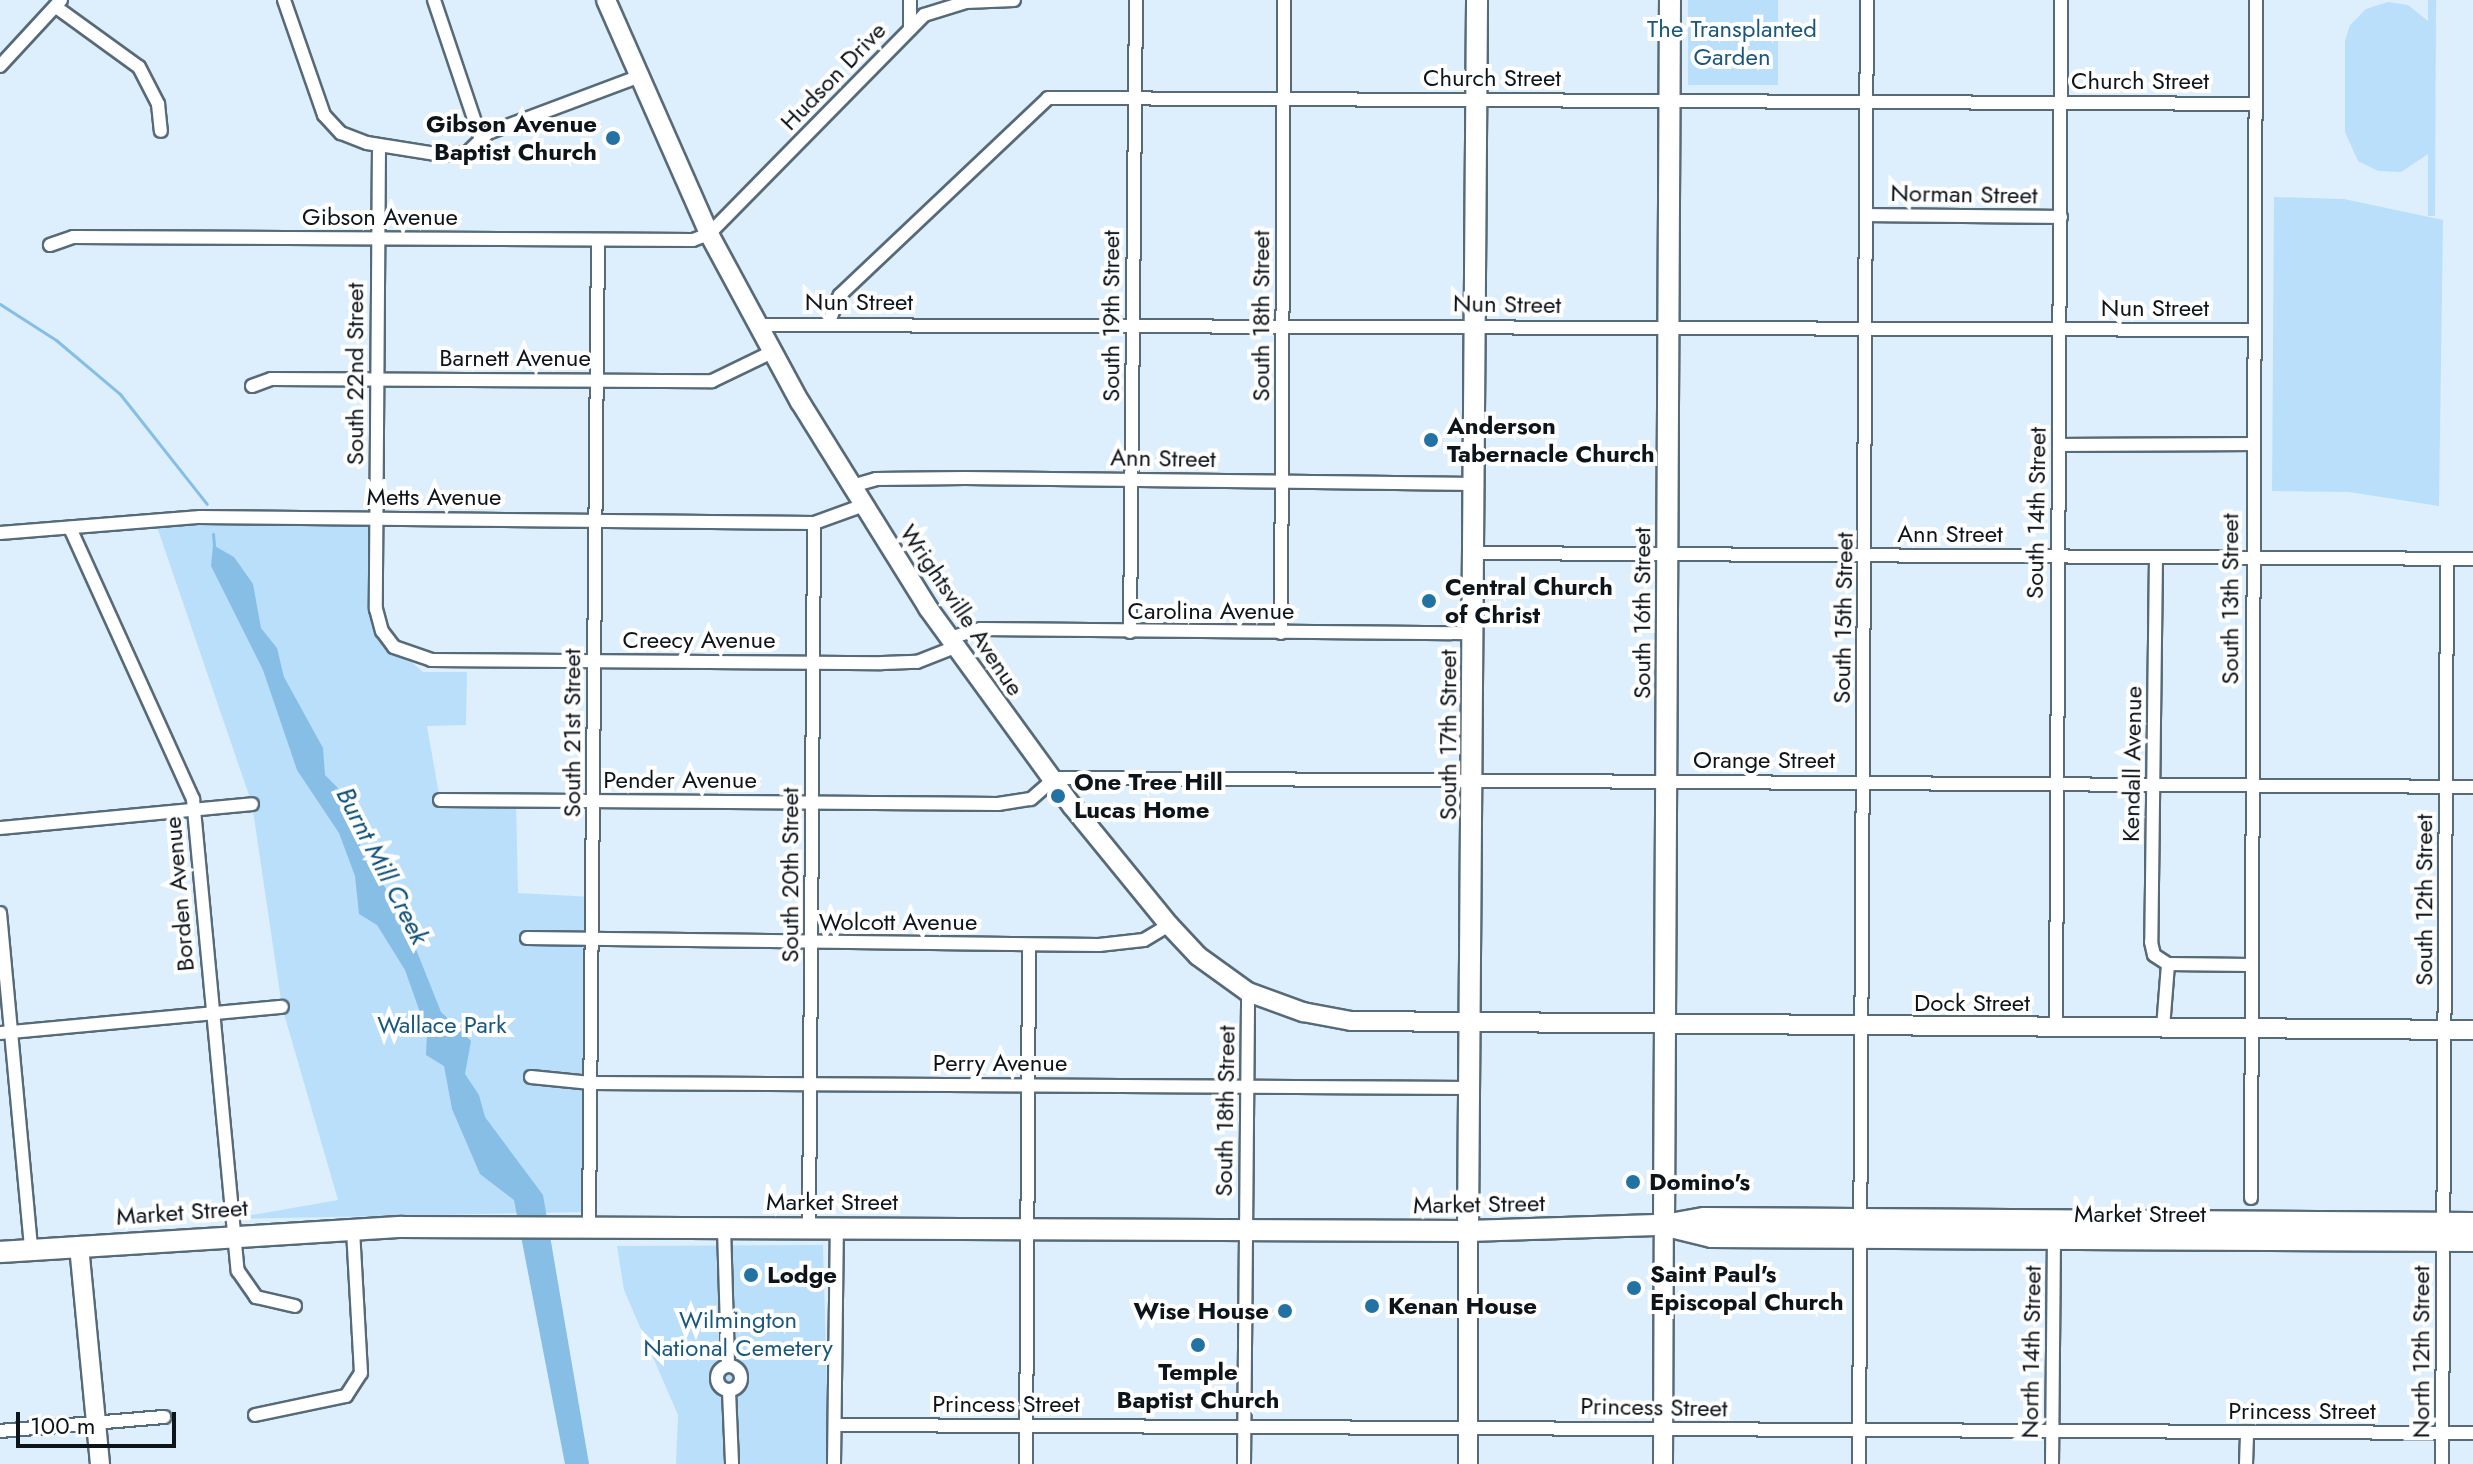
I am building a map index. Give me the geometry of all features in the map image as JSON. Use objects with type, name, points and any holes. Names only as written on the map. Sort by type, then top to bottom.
[{"type":"main road","name":"South 17th Street","points":[[1468,1231],[1475,780],[1477,0]]},
{"type":"main road","name":"South 16th Street","points":[[1664,1225],[1671,327],[1670,0]]},
{"type":"main road","name":"Market Street","points":[[1860,1229],[2054,1240],[2444,1232],[2473,1223]]},
{"type":"main road","name":"Market Street","points":[[0,1252],[353,1228],[1468,1231],[1664,1225],[1711,1237],[1860,1229],[2444,1232],[2473,1241]]},
{"type":"street","points":[[284,0],[324,115],[341,133],[379,145],[456,156],[472,151],[488,133],[638,77]]},
{"type":"street","points":[[434,0],[481,140]]},
{"type":"street","name":"Wrightsville Avenue","points":[[606,0],[709,234],[772,352],[852,486],[952,642],[1055,778],[1072,806],[1169,925],[1198,956],[1248,992],[1303,1012],[1351,1021],[1471,1024]]},
{"type":"street","points":[[910,0],[910,29]]},
{"type":"street","name":"Hudson Drive","points":[[709,234],[924,15],[952,5],[1014,0]]},
{"type":"street","name":"South 19th Street","points":[[1130,632],[1136,0]]},
{"type":"street","name":"South 18th Street","points":[[1281,633],[1284,0]]},
{"type":"street","name":"South 15th Street","points":[[1859,1464],[1867,0]]},
{"type":"street","name":"South 14th Street","points":[[2056,1027],[2061,0]]},
{"type":"street","name":"South 13th Street","points":[[2251,1198],[2249,1028],[2256,0]]},
{"type":"street","points":[[0,66],[58,4],[139,67],[158,104],[161,131]]},
{"type":"street","name":"Church Street","points":[[828,324],[840,295],[1040,103],[1057,97],[2255,104]]},
{"type":"street","name":"South 22nd Street","points":[[379,145],[376,609],[382,631],[394,647]]},
{"type":"street","name":"Norman Street","points":[[1866,215],[2061,217]]},
{"type":"street","name":"Gibson Avenue","points":[[50,245],[73,237],[677,242],[709,234]]},
{"type":"street","name":"South 21st Street","points":[[589,1227],[598,240]]},
{"type":"street","name":"Nun Street","points":[[759,325],[1283,324],[2254,330]]},
{"type":"street","name":"Barnett Avenue","points":[[252,386],[271,379],[717,380],[772,352]]},
{"type":"street","points":[[2059,445],[2253,444]]},
{"type":"street","name":"Ann Street","points":[[852,486],[876,479],[1476,484]]},
{"type":"street","name":"Metts Avenue","points":[[0,533],[200,517],[814,523],[864,505]]},
{"type":"street","name":"South 20th Street","points":[[809,1228],[814,523]]},
{"type":"street","name":"Borden Avenue","points":[[70,528],[194,811],[231,1234],[238,1271],[256,1297],[295,1306]]},
{"type":"street","name":"Ann Street","points":[[1476,553],[2473,559]]},
{"type":"street","name":"Kendall Avenue","points":[[2156,557],[2151,942],[2154,955],[2168,964]]},
{"type":"street","name":"South 12th Street","points":[[2444,1232],[2447,559]]},
{"type":"street","name":"Carolina Avenue","points":[[952,642],[980,629],[1475,633]]},
{"type":"street","name":"Creecy Avenue","points":[[394,647],[431,660],[908,663],[952,642]]},
{"type":"street","name":"Orange Street","points":[[1055,778],[2473,787]]},
{"type":"street","name":"Pender Avenue","points":[[440,800],[1018,803],[1040,795],[1055,778]]},
{"type":"street","points":[[0,828],[252,804]]},
{"type":"street","points":[[0,913],[5,1033],[31,1249]]},
{"type":"street","name":"Wolcott Avenue","points":[[527,938],[1127,944],[1169,925]]},
{"type":"street","points":[[1026,1464],[1029,945]]},
{"type":"street","points":[[2163,1028],[2168,964],[2250,965]]},
{"type":"street","name":"South 18th Street","points":[[1244,1464],[1248,992]]},
{"type":"street","points":[[5,1033],[282,1007]]},
{"type":"street","name":"Dock Street","points":[[1471,1024],[2473,1030]]},
{"type":"street","name":"Perry Avenue","points":[[531,1077],[591,1083],[1470,1088]]},
{"type":"street","points":[[1663,1464],[1664,1225]]},
{"type":"street","points":[[255,1415],[346,1396],[361,1373],[353,1228]]},
{"type":"street","points":[[724,1228],[728,1366],[742,1378],[729,1391],[732,1464]]},
{"type":"street","points":[[834,1464],[837,1228]]},
{"type":"street","points":[[1468,1231],[1468,1464]]},
{"type":"street","name":"North 12th Street","points":[[2442,1464],[2444,1232]]},
{"type":"street","name":"North 14th Street","points":[[2052,1464],[2054,1240]]},
{"type":"street","points":[[79,1246],[100,1464]]},
{"type":"street","points":[[0,1431],[164,1417]]},
{"type":"street","name":"Princess Street","points":[[835,1425],[2473,1433]]},
{"type":"street","points":[[2246,1464],[2247,1432]]},
{"type":"green space","name":"The Transplanted Garden","points":[[1688,0],[1778,0],[1778,85],[1688,85]]},
{"type":"green space","points":[[2428,0],[2436,0],[2435,216],[2428,216],[2428,154],[2401,172],[2378,171],[2358,161],[2345,132],[2345,41],[2350,25],[2366,9],[2388,2],[2408,5],[2428,21]]},
{"type":"green space","points":[[2274,197],[2344,199],[2443,220],[2439,506],[2349,492],[2272,491]]},
{"type":"green space","name":"Wallace Park","points":[[376,519],[376,609],[388,641],[423,672],[467,672],[466,725],[427,726],[440,800],[516,801],[518,893],[593,897],[589,1212],[229,1219],[338,1200],[282,1007],[252,804],[155,521]]},
{"type":"green space","name":"Wilmington National Cemetery","points":[[823,1245],[829,1464],[676,1464],[678,1415],[624,1290],[617,1246]]},
{"type":"shaded area","points":[[213,545],[234,557],[253,584],[261,628],[277,648],[284,677],[323,748],[325,775],[347,797],[362,851],[402,914],[441,1012],[471,1041],[465,1074],[479,1095],[485,1117],[543,1195],[589,1464],[565,1464],[514,1200],[480,1174],[452,1109],[444,1066],[426,1055],[427,1032],[405,970],[377,925],[359,914],[355,876],[339,833],[297,770],[263,670],[211,566]]},
{"type":"waterway","name":"Burnt Mill Creek","points":[[0,304],[56,340],[120,394],[207,504]]},
{"type":"waterway","name":"Burnt Mill Creek","points":[[213,534],[214,546]]},
{"type":"place","name":"Gibson Avenue Baptist Church","points":[[613,138]]},
{"type":"place","name":"Anderson Tabernacle Church","points":[[1431,440]]},
{"type":"place","name":"Central Church of Christ","points":[[1429,601]]},
{"type":"place","name":"One Tree Hill Lucas Home","points":[[1058,796]]},
{"type":"place","name":"Domino's","points":[[1633,1182]]},
{"type":"place","name":"Lodge","points":[[751,1275]]},
{"type":"place","name":"Saint Paul's Episcopal Church","points":[[1634,1288]]},
{"type":"place","name":"Kenan House","points":[[1372,1306]]},
{"type":"place","name":"Wise House","points":[[1285,1311]]},
{"type":"place","name":"Temple Baptist Church","points":[[1198,1345]]}]
